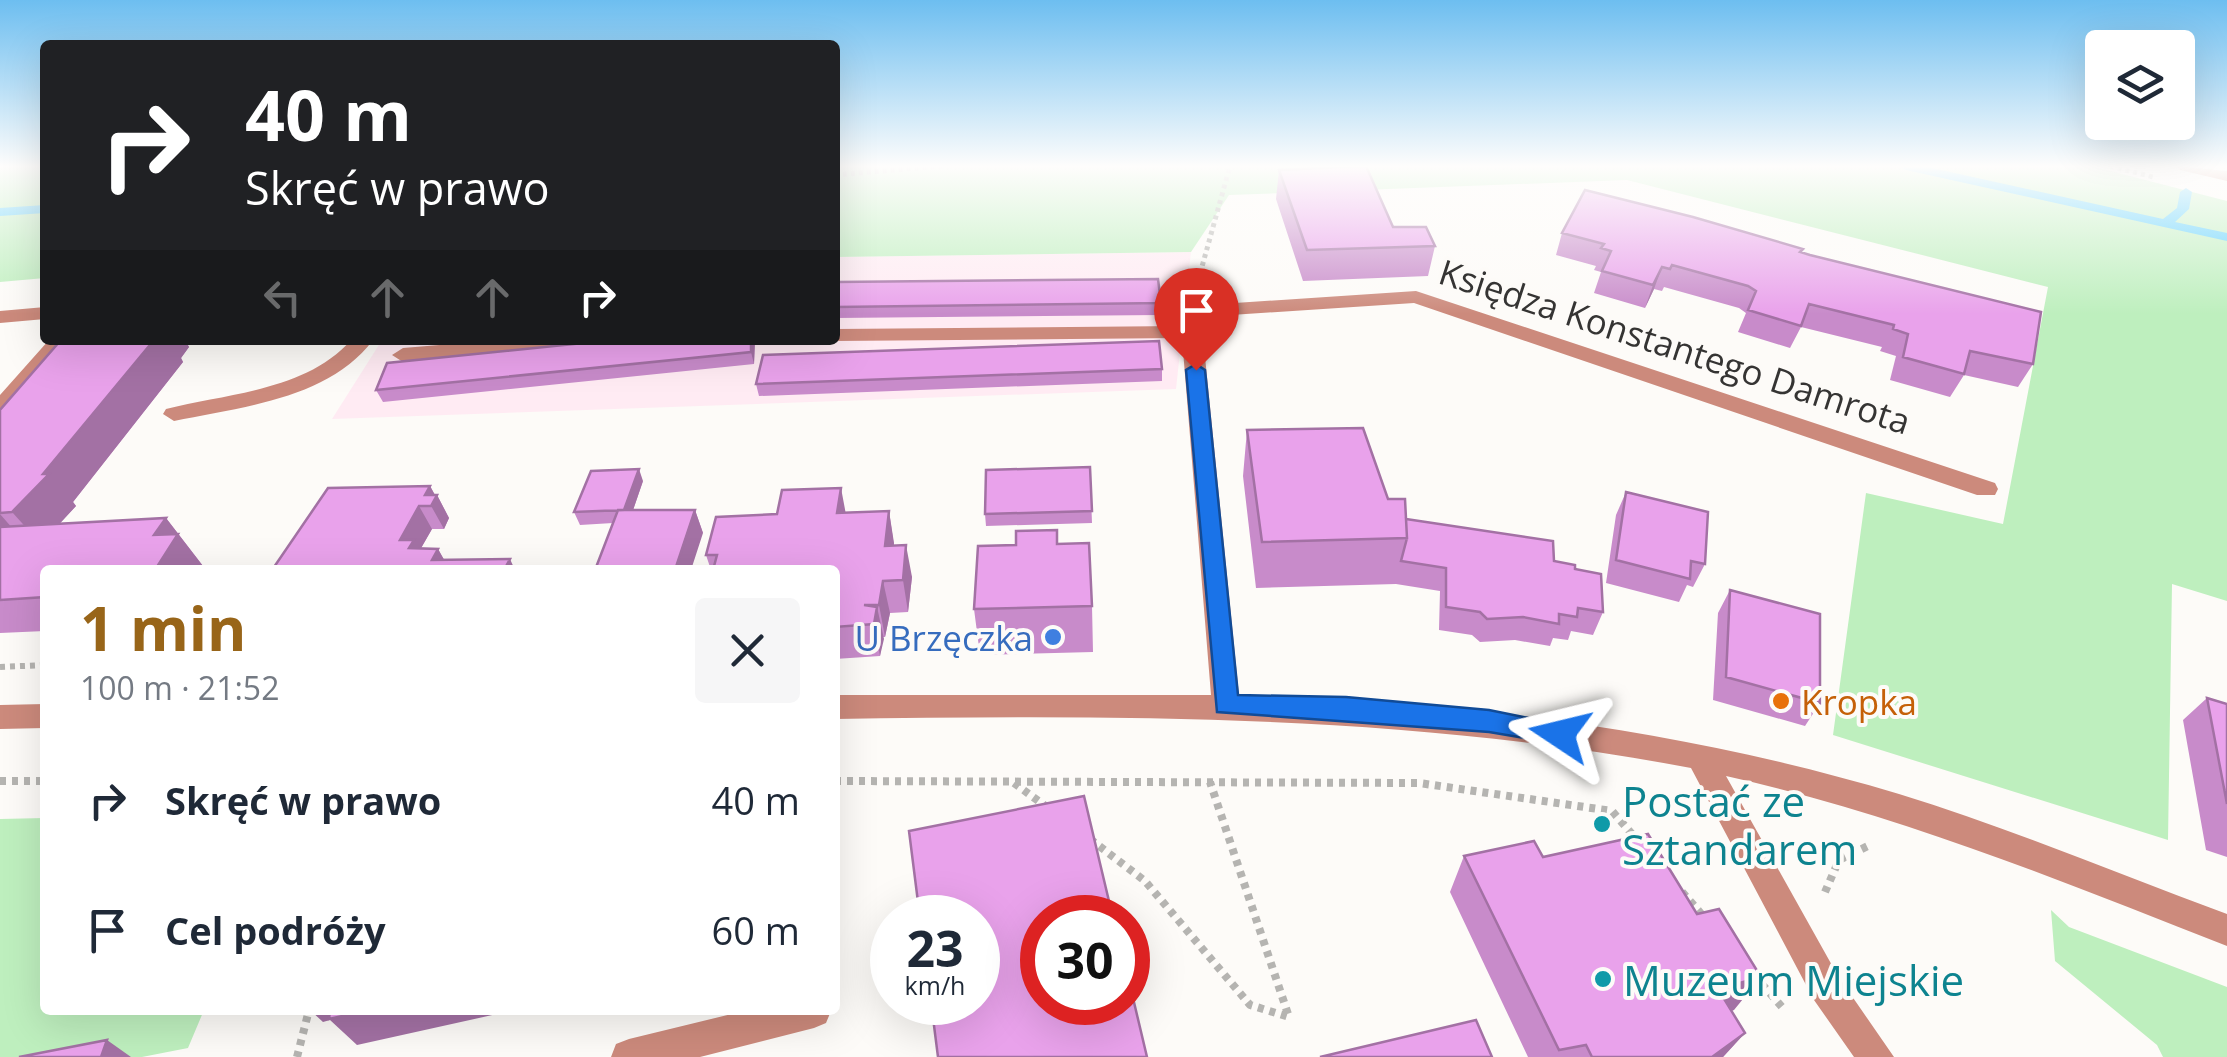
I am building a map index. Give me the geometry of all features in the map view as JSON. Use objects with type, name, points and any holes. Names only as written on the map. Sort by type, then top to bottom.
[{"type":"street","name":"Księdza Konstantego Damrota","points":[[840,335],[1191,322],[1416,298],[1986,489]]},
{"type":"street","points":[[0,317],[40,313]]},
{"type":"street","points":[[1191,322],[1226,705]]},
{"type":"street","points":[[0,410],[58,345]]},
{"type":"street","points":[[174,414],[273,392],[351,358],[359,345]]},
{"type":"street","points":[[404,354],[513,345]]},
{"type":"street","points":[[840,707],[1226,705],[1346,708],[1489,721],[1702,758],[1901,808],[2227,930]]},
{"type":"street","points":[[0,717],[40,716]]},
{"type":"street","points":[[1702,758],[1826,988],[1876,1057]]},
{"type":"street","points":[[629,1057],[798,1015]]},
{"type":"path","points":[[1191,322],[1218,215]]},
{"type":"path","points":[[0,667],[40,664]]},
{"type":"path","points":[[0,782],[40,781]]},
{"type":"path","points":[[840,781],[1419,783],[1612,812],[1652,856]]},
{"type":"path","points":[[1012,782],[1056,814]]},
{"type":"path","points":[[1086,836],[1145,880],[1250,1005],[1288,1017],[1210,782]]},
{"type":"path","points":[[1825,899],[1832,865],[1848,851],[1901,845],[1901,808]]},
{"type":"path","points":[[1678,886],[1717,932]]},
{"type":"path","points":[[1743,962],[1782,1007],[1826,988]]},
{"type":"path","points":[[297,1057],[308,1015]]},
{"type":"shaded area","points":[[1191,252],[1176,389],[332,419],[379,345],[840,345],[840,257]]},
{"type":"green space","points":[[0,215],[40,215],[40,278],[0,282]]},
{"type":"green space","points":[[840,215],[1215,215],[1191,252],[840,257]]},
{"type":"green space","points":[[1766,215],[2227,215],[2227,601],[2172,584],[2168,840],[1833,735],[1866,493],[2003,524],[2048,287]]},
{"type":"green space","points":[[40,818],[40,1015],[202,1015],[188,1048],[142,1057],[0,1057],[0,819]]},
{"type":"green space","points":[[2051,910],[2069,927],[2227,987],[2227,1057],[2163,1057],[2157,1045],[2055,961]]},
{"type":"building","points":[[1295,215],[1388,215],[1393,227],[1426,227],[1435,246],[1307,250]]},
{"type":"building","points":[[1571,215],[1686,215],[1803,249],[1800,252],[1810,255],[2041,312],[2033,364],[1970,351],[1964,374],[1903,357],[1908,334],[1893,329],[1894,325],[1809,304],[1801,326],[1748,310],[1756,291],[1748,286],[1672,265],[1670,269],[1662,267],[1653,285],[1602,271],[1611,251],[1601,248],[1604,244],[1562,233]]},
{"type":"building","points":[[1158,279],[1161,303],[840,307],[840,282]]},
{"type":"building","points":[[1159,341],[1162,369],[756,384],[763,355]]},
{"type":"building","points":[[57,345],[150,345],[43,474],[49,474],[12,512],[0,513],[0,410]]},
{"type":"building","points":[[564,345],[751,345],[751,352],[376,390],[387,363]]},
{"type":"building","points":[[1363,428],[1388,499],[1405,499],[1407,538],[1262,542],[1247,430]]},
{"type":"building","points":[[1090,467],[1092,511],[985,514],[986,470]]},
{"type":"building","points":[[639,469],[624,510],[574,512],[591,471]]},
{"type":"building","points":[[430,486],[425,495],[437,495],[431,506],[419,506],[400,540],[414,540],[409,548],[438,549],[432,560],[510,559],[507,565],[275,565],[328,488]]},
{"type":"building","points":[[841,488],[837,513],[889,511],[885,546],[906,545],[903,580],[883,581],[879,605],[864,605],[877,607],[874,624],[840,627],[840,565],[714,565],[717,555],[706,555],[716,517],[777,514],[782,490]]},
{"type":"building","points":[[1626,492],[1708,512],[1705,564],[1691,561],[1690,579],[1616,560]]},
{"type":"building","points":[[618,510],[695,510],[677,565],[597,565]]},
{"type":"building","points":[[166,518],[154,535],[178,534],[158,565],[40,565],[40,597],[0,600],[0,527]]},
{"type":"building","points":[[1406,519],[1553,541],[1554,561],[1601,574],[1603,612],[1578,608],[1577,617],[1559,614],[1559,624],[1523,617],[1487,619],[1480,612],[1446,607],[1446,568],[1401,561],[1407,538]]},
{"type":"building","points":[[1057,530],[1057,544],[1089,543],[1092,606],[974,609],[978,546],[1016,545],[1016,531]]},
{"type":"building","points":[[1730,590],[1820,614],[1820,703],[1726,677]]},
{"type":"building","points":[[2207,698],[2227,704],[2227,804]]},
{"type":"building","points":[[1084,796],[1108,895],[1020,895],[1020,1025],[1139,1025],[1147,1057],[938,1057],[934,1025],[1000,1025],[1000,895],[917,895],[909,831]]},
{"type":"building","name":"Muzeum Miejskie","points":[[1648,834],[1697,914],[1719,909],[1761,977],[1718,989],[1745,1033],[1712,1057],[1592,1057],[1586,1045],[1559,1050],[1464,856],[1534,841],[1543,857]]},
{"type":"building","points":[[1476,1020],[1492,1057],[1320,1057]]},
{"type":"building","points":[[107,1040],[101,1057],[19,1057]]},
{"type":"waterway","points":[[2129,215],[2227,237]]},
{"type":"waterway","points":[[2167,222],[2175,215]]},
{"type":"place","name":"U Brzęczka","points":[[1053,637]]},
{"type":"place","name":"Kropka","points":[[1781,701]]},
{"type":"place","name":"Postać ze Sztandarem","points":[[1602,824]]},
{"type":"place","name":"Muzeum Miejskie","points":[[1603,979]]},
{"type":"route","points":[[1196,370],[1226,705],[1346,708],[1489,721],[1560,734]]}]
